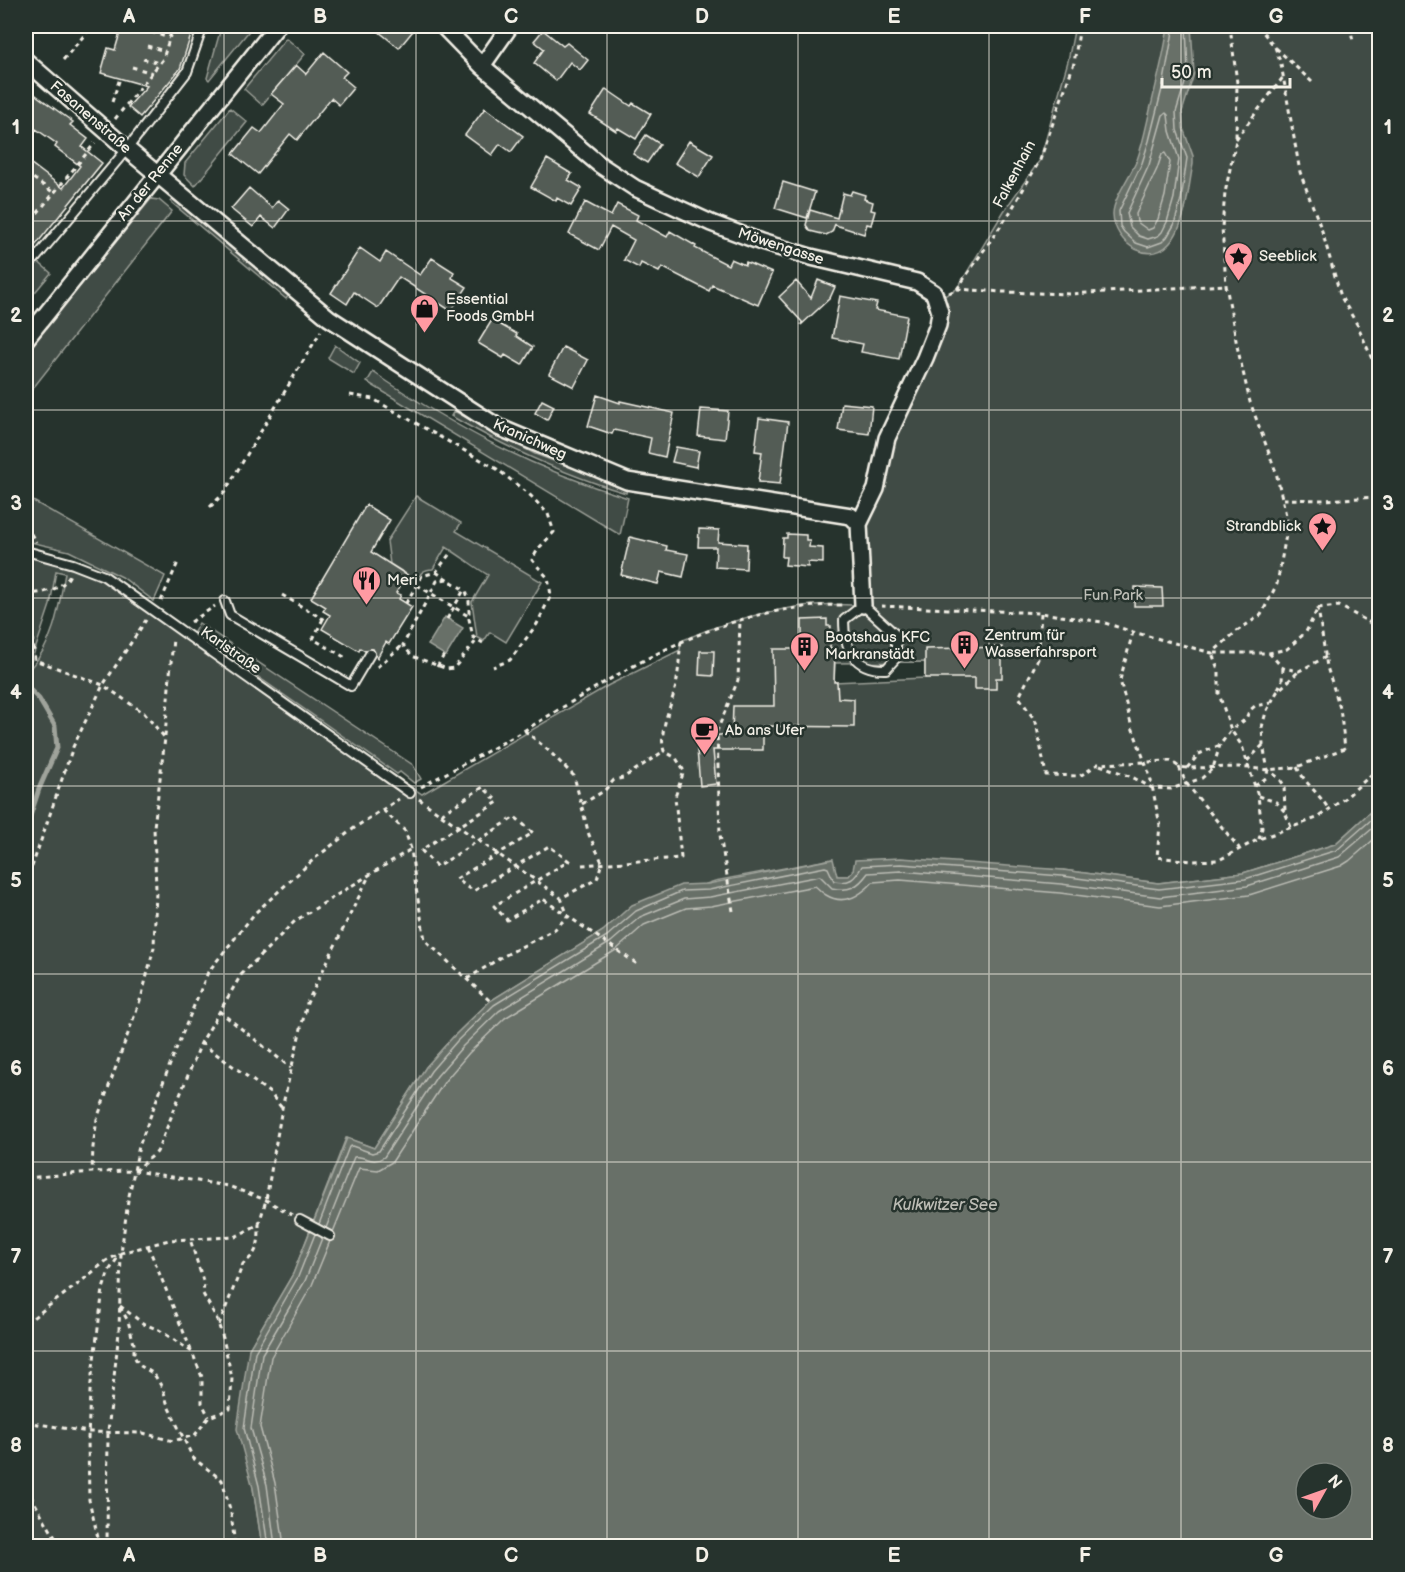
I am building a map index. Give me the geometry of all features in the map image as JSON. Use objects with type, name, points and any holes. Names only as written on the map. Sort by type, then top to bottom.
[{"type":"street","name":"An der Renne","points":[[26,339],[277,26]]},
{"type":"street","name":"Möwengasse","points":[[443,26],[482,66],[600,165],[634,188],[711,223],[761,242],[832,263],[917,282],[934,293],[937,300]]},
{"type":"street","points":[[482,66],[510,26]]},
{"type":"street","name":"Fasanenstraße","points":[[26,61],[157,173]]},
{"type":"street","name":"Kranichweg","points":[[157,173],[329,318],[498,428],[627,481],[851,516],[859,524]]},
{"type":"street","points":[[863,605],[859,524],[876,489],[887,438],[938,325],[940,312],[937,300]]},
{"type":"lane","points":[[35,259],[127,149],[187,72],[203,26]]},
{"type":"lane","name":"Karlstraße","points":[[26,551],[73,564],[104,576],[410,793]]},
{"type":"lane","points":[[225,601],[230,615],[351,686],[370,654]]},
{"type":"lane","points":[[863,605],[896,635],[896,658],[886,669],[872,670],[861,664],[849,651],[844,638],[844,620],[863,605]]},
{"type":"lane","points":[[300,1220],[330,1236]]},
{"type":"path","points":[[63,60],[87,32],[89,26]]},
{"type":"path","name":"Falkenhain","points":[[957,289],[1009,214],[1040,160],[1074,63],[1080,26]]},
{"type":"path","points":[[1230,26],[1237,83],[1236,140],[1225,193],[1222,227],[1226,285],[1250,402],[1276,472]]},
{"type":"path","points":[[1258,26],[1275,47],[1312,82]]},
{"type":"path","points":[[1350,26],[1353,41]]},
{"type":"path","points":[[151,32],[170,38]]},
{"type":"path","points":[[147,46],[166,51]]},
{"type":"path","points":[[1275,47],[1284,76],[1300,172],[1322,231],[1341,297],[1358,326],[1380,378]]},
{"type":"path","points":[[143,59],[160,63]]},
{"type":"path","points":[[132,67],[153,73]]},
{"type":"path","points":[[1236,140],[1284,76]]},
{"type":"path","points":[[111,102],[120,78]]},
{"type":"path","points":[[26,173],[54,193]]},
{"type":"path","points":[[937,300],[957,289],[1070,294],[1226,285]]},
{"type":"path","points":[[210,507],[224,493],[329,318]]},
{"type":"path","points":[[350,395],[373,399],[497,469],[531,496],[548,514],[554,532],[538,549],[532,560],[548,578],[551,595],[537,624],[510,660],[493,667]]},
{"type":"path","points":[[1283,499],[1380,497]]},
{"type":"path","points":[[406,603],[422,576],[436,572],[452,551]]},
{"type":"path","points":[[26,884],[73,747],[103,685],[154,613],[179,560]]},
{"type":"path","points":[[26,593],[35,594],[61,586],[68,580],[73,564]]},
{"type":"path","points":[[436,572],[464,590],[470,601],[474,638],[483,643]]},
{"type":"path","points":[[363,666],[373,671],[403,645],[437,581],[447,579]]},
{"type":"path","points":[[416,585],[470,617]]},
{"type":"path","points":[[447,619],[464,590]]},
{"type":"path","points":[[282,595],[323,619]]},
{"type":"path","points":[[183,633],[193,619],[225,601]]},
{"type":"path","points":[[1318,608],[1339,606],[1380,628]]},
{"type":"path","points":[[1259,839],[1262,828],[1258,796],[1242,746],[1231,730],[1219,694],[1220,672],[1212,653],[1269,653],[1287,649],[1306,632],[1318,608]]},
{"type":"path","points":[[1179,767],[1268,770],[1298,767],[1345,748],[1340,708],[1327,667],[1318,608]]},
{"type":"path","points":[[327,613],[313,639],[348,659]]},
{"type":"path","points":[[1041,613],[1038,658],[1019,697],[1036,722],[1046,775],[1080,776],[1098,764],[1171,761],[1179,767],[1186,783],[1239,848]]},
{"type":"path","points":[[733,912],[720,835],[717,731],[738,680],[740,620]]},
{"type":"path","points":[[26,621],[31,629],[35,660],[103,685],[144,713],[165,738]]},
{"type":"path","points":[[92,1172],[97,1119],[142,995],[154,947],[156,890],[154,827],[165,738],[174,627]]},
{"type":"path","points":[[1133,632],[1120,680],[1131,724],[1145,762],[1160,825],[1157,857],[1191,861],[1219,860],[1259,839],[1317,818],[1345,798],[1380,767]]},
{"type":"path","points":[[403,645],[412,656],[447,669],[454,668],[477,640]]},
{"type":"path","points":[[582,865],[681,858],[675,797],[684,771],[676,758],[664,751],[661,742],[669,702],[676,686],[681,641]]},
{"type":"path","points":[[26,654],[34,651]]},
{"type":"path","points":[[1269,653],[1283,668],[1299,671]]},
{"type":"path","points":[[437,667],[444,655]]},
{"type":"path","points":[[1277,692],[1299,671],[1327,657]]},
{"type":"path","points":[[1255,787],[1266,778],[1268,770],[1262,727],[1266,712],[1282,680],[1283,668]]},
{"type":"path","points":[[1098,764],[1132,777],[1152,788],[1171,789],[1202,777],[1213,768],[1220,745],[1231,730],[1246,719],[1249,711],[1255,706],[1271,703]]},
{"type":"path","points":[[524,730],[574,776],[589,835],[602,862],[597,879],[561,898]]},
{"type":"path","points":[[1187,768],[1199,754],[1220,745]]},
{"type":"path","points":[[1246,762],[1263,746]]},
{"type":"path","points":[[582,804],[603,792],[614,780],[623,778],[664,751]]},
{"type":"path","points":[[1298,767],[1301,776],[1322,797],[1329,810]]},
{"type":"path","points":[[1268,770],[1284,785],[1285,812],[1291,827]]},
{"type":"path","points":[[441,814],[483,787],[498,802],[421,850],[437,867],[515,817],[533,833],[456,879],[474,891],[549,846],[569,861],[494,906],[507,920],[543,899],[640,966]]},
{"type":"path","points":[[107,1546],[108,1431],[119,1332],[121,1253],[128,1201],[139,1146],[208,972],[242,929],[284,885],[348,833],[410,793],[561,898],[568,916]]},
{"type":"path","points":[[1258,796],[1276,802],[1285,812]]},
{"type":"path","points":[[382,810],[405,831],[411,849],[425,940],[490,1001]]},
{"type":"path","points":[[135,1172],[157,1152],[201,1043],[241,975],[295,921],[368,878],[411,849]]},
{"type":"path","points":[[219,1326],[243,1264],[259,1245],[259,1224],[266,1200],[282,1108],[307,1003],[368,878]]},
{"type":"path","points":[[467,979],[500,958],[555,929],[568,916]]},
{"type":"path","points":[[219,1011],[291,1068]]},
{"type":"path","points":[[201,1043],[270,1093],[282,1108]]},
{"type":"path","points":[[26,1178],[92,1172],[135,1172],[228,1186],[266,1200],[300,1220]]},
{"type":"path","points":[[26,1323],[106,1261],[121,1253],[169,1240],[235,1237],[259,1224]]},
{"type":"path","points":[[26,1422],[88,1432],[143,1433],[173,1441],[195,1435],[208,1417],[230,1408],[232,1378],[223,1338],[203,1294],[204,1284],[190,1239]]},
{"type":"path","points":[[148,1246],[202,1377],[202,1403],[208,1417]]},
{"type":"path","points":[[100,1546],[89,1500],[90,1391],[103,1289],[109,1271],[121,1253]]},
{"type":"path","points":[[119,1305],[144,1324],[159,1330],[192,1352]]},
{"type":"path","points":[[119,1305],[128,1321],[135,1344],[134,1356],[139,1365],[154,1374],[163,1389],[168,1406],[193,1458],[222,1480],[231,1513],[235,1546]]},
{"type":"path","points":[[26,1488],[60,1546]]},
{"type":"green space","points":[[216,26],[253,26],[209,80],[207,78],[221,28]]},
{"type":"green space","name":"Fun Park","points":[[1075,26],[1379,26],[1379,804],[1335,844],[1243,873],[1158,883],[1063,870],[1023,868],[853,870],[849,876],[837,876],[832,859],[715,881],[625,912],[603,931],[490,1001],[426,1067],[374,1148],[346,1138],[293,1274],[249,1349],[253,1488],[262,1546],[26,1546],[26,664],[31,667],[45,647],[58,611],[65,573],[56,571],[50,605],[30,665],[26,662],[26,551],[104,576],[174,627],[422,794],[609,685],[680,650],[681,641],[695,635],[756,615],[802,606],[863,605],[859,524],[925,358],[937,300],[957,289],[1004,211],[1040,160],[1068,61]],"holes":[[[925,662],[925,678],[834,682],[835,663]]]},
{"type":"green space","points":[[286,38],[305,54],[262,105],[244,89]]},
{"type":"green space","points":[[230,108],[247,122],[195,186],[184,175],[185,163]]},
{"type":"green space","points":[[174,197],[289,295],[286,299],[171,202]]},
{"type":"green space","points":[[151,199],[159,200],[172,211],[30,392],[26,389],[26,352]]},
{"type":"green space","points":[[26,259],[33,265],[36,260],[51,273],[26,303]]},
{"type":"green space","points":[[335,345],[360,363],[354,374],[328,358]]},
{"type":"green space","points":[[373,372],[435,412],[496,445],[559,474],[628,498],[620,535],[367,382]]},
{"type":"green space","points":[[454,411],[535,454],[627,488],[626,493],[581,478],[515,450],[451,416]]},
{"type":"green space","points":[[416,496],[461,523],[456,531],[542,582],[506,642],[490,632],[484,641],[477,637],[472,602],[488,575],[457,554],[446,547],[433,569],[423,572],[416,580],[390,564],[387,541]]},
{"type":"green space","points":[[26,497],[165,576],[154,601],[122,577],[69,551],[26,541]]},
{"type":"green space","points":[[199,623],[413,765],[421,779],[414,783],[400,772],[397,774],[194,632]]},
{"type":"water","points":[[1168,26],[1191,26],[1194,74],[1182,112],[1183,128],[1193,156],[1193,164],[1178,231],[1165,248],[1155,252],[1145,252],[1127,243],[1120,235],[1113,214],[1116,201],[1142,146]]},
{"type":"water","points":[[445,617],[463,628],[446,656],[428,645]]},
{"type":"water","name":"Kulkwitzer See","points":[[1379,804],[1379,1546],[262,1546],[253,1488],[237,1429],[249,1349],[293,1274],[347,1138],[374,1148],[426,1067],[490,1001],[603,931],[632,905],[681,885],[708,884],[833,859],[837,876],[849,876],[855,860],[901,858],[1063,870],[1158,883],[1243,873],[1335,844]]},
{"type":"building","points":[[122,26],[194,26],[180,69],[140,117],[128,107],[147,86],[101,73],[108,48],[115,50]]},
{"type":"building","points":[[372,26],[417,26],[399,48]]},
{"type":"building","points":[[543,30],[563,46],[567,43],[588,60],[580,70],[570,62],[556,81],[534,63],[544,49],[534,41]]},
{"type":"building","points":[[324,52],[347,72],[342,77],[354,87],[339,105],[331,98],[297,140],[290,134],[258,174],[233,154],[254,128],[261,133],[284,104],[271,94],[296,65],[306,74]]},
{"type":"building","points":[[606,89],[631,106],[633,103],[651,114],[636,139],[618,128],[616,131],[590,114]]},
{"type":"building","points":[[26,92],[31,96],[33,93],[73,122],[70,125],[88,139],[82,147],[102,163],[26,257],[26,160],[63,188],[80,166],[55,147],[57,144],[36,129],[26,145]]},
{"type":"building","points":[[485,108],[523,136],[511,152],[500,144],[492,155],[465,135]]},
{"type":"building","points":[[646,135],[660,144],[647,163],[633,154]]},
{"type":"building","points":[[689,141],[713,155],[699,177],[675,163]]},
{"type":"building","points":[[547,159],[572,174],[568,180],[582,188],[571,206],[557,198],[556,201],[531,187]]},
{"type":"building","points":[[783,182],[815,192],[807,218],[775,208]]},
{"type":"building","points":[[249,188],[272,208],[278,200],[289,209],[275,228],[261,217],[253,227],[231,209]]},
{"type":"building","points":[[852,191],[865,195],[864,199],[873,202],[871,210],[875,211],[871,225],[867,224],[864,234],[835,224],[832,232],[826,235],[810,231],[806,225],[810,210],[837,218],[843,193],[850,195]]},
{"type":"building","points":[[585,202],[611,216],[617,204],[638,215],[636,220],[667,237],[670,231],[696,246],[695,248],[728,265],[731,259],[745,265],[746,262],[772,273],[758,305],[712,285],[709,291],[662,267],[659,272],[641,263],[639,268],[624,260],[634,240],[611,227],[599,250],[569,234]]},
{"type":"building","points":[[360,248],[380,262],[386,252],[420,275],[432,258],[454,272],[452,278],[467,287],[451,311],[399,277],[378,308],[354,292],[347,304],[331,293]]},
{"type":"building","points":[[818,280],[835,287],[830,298],[801,325],[802,322],[779,297],[796,281],[811,298]]},
{"type":"building","points":[[840,296],[877,303],[875,310],[907,316],[899,359],[861,352],[863,344],[832,338]]},
{"type":"building","points":[[492,320],[517,334],[516,336],[533,347],[522,365],[505,355],[503,358],[478,343]]},
{"type":"building","points":[[563,347],[588,360],[574,387],[549,374]]},
{"type":"building","points":[[597,395],[620,403],[620,401],[674,413],[665,457],[648,453],[651,438],[614,430],[612,434],[588,426]]},
{"type":"building","points":[[542,400],[554,406],[547,420],[535,413]]},
{"type":"building","points":[[842,403],[872,406],[869,434],[838,430]]},
{"type":"building","points":[[701,409],[728,411],[725,439],[698,436]]},
{"type":"building","points":[[759,418],[788,422],[780,484],[758,482],[762,452],[755,451]]},
{"type":"building","points":[[676,447],[699,451],[696,467],[672,462]]},
{"type":"building","name":"Meri","points":[[366,505],[390,520],[371,552],[407,575],[396,593],[401,595],[399,599],[412,607],[389,644],[386,642],[377,658],[373,649],[365,651],[360,648],[359,651],[322,629],[330,615],[323,611],[326,607],[311,598]]},
{"type":"building","points":[[699,529],[719,530],[718,542],[747,544],[746,569],[715,567],[716,547],[698,547]]},
{"type":"building","points":[[787,534],[806,535],[806,540],[810,540],[809,547],[823,548],[823,563],[808,562],[808,567],[785,565],[786,557],[782,557],[783,538],[787,538]]},
{"type":"building","points":[[630,537],[667,546],[666,550],[688,554],[683,577],[661,572],[658,584],[621,575]]},
{"type":"building","points":[[1135,587],[1162,588],[1163,606],[1134,606]]},
{"type":"building","points":[[827,619],[827,626],[831,626],[830,648],[835,648],[834,682],[837,682],[838,698],[854,699],[854,727],[763,726],[763,750],[713,750],[716,784],[700,786],[696,737],[732,734],[733,706],[774,706],[773,649],[802,649],[802,620]]},
{"type":"building","name":"Zentrum für Wasserfahrsport","points":[[1002,647],[1002,678],[996,678],[996,689],[975,689],[975,678],[925,678],[925,649]]},
{"type":"building","points":[[700,651],[714,651],[713,676],[699,675]]},
{"type":"waterway","points":[[26,686],[39,699],[55,726],[57,748],[39,789],[26,828]]},
{"type":"place","name":"Seeblick","points":[[1238,282]]},
{"type":"place","name":"Essential Foods GmbH","points":[[425,334]]},
{"type":"place","name":"Strandblick","points":[[1322,552]]},
{"type":"place","name":"Meri","points":[[366,606]]},
{"type":"place","name":"Zentrum für Wasserfahrsport","points":[[964,670]]},
{"type":"place","name":"Bootshaus KFC Markranstädt","points":[[804,672]]},
{"type":"place","name":"Ab ans Ufer","points":[[704,756]]}]
